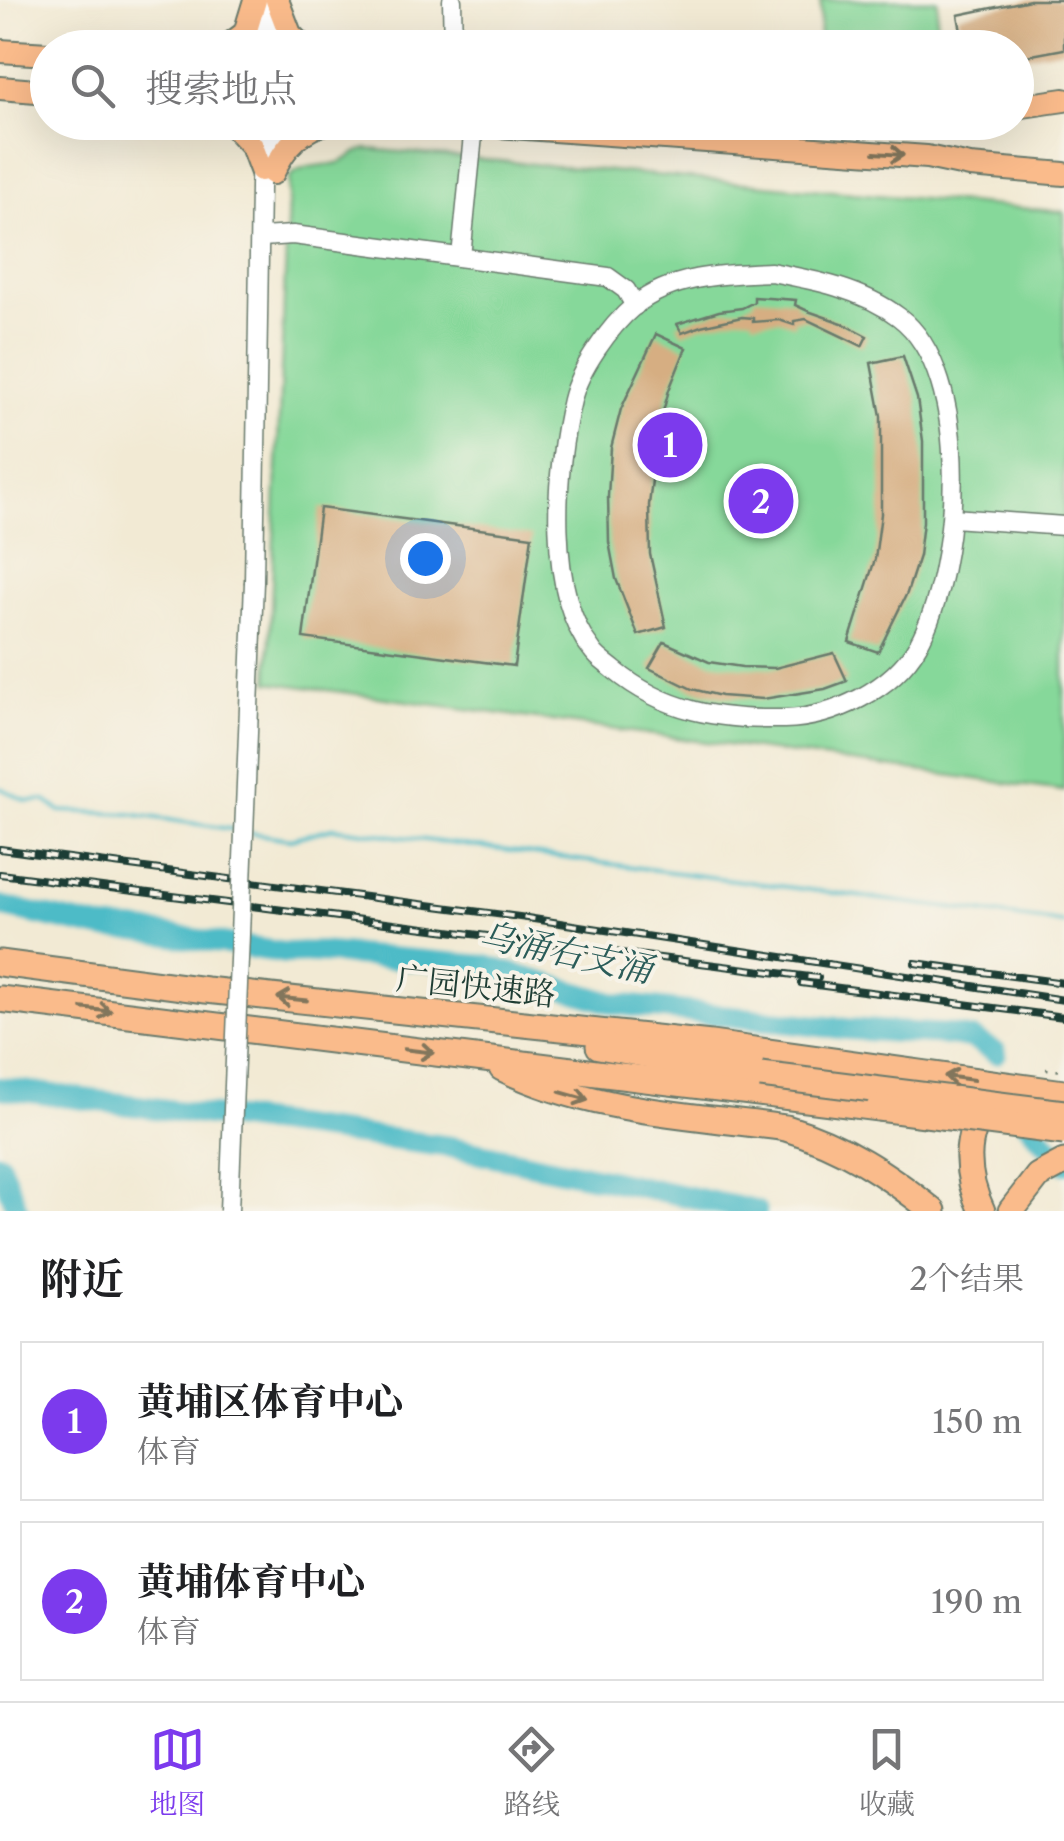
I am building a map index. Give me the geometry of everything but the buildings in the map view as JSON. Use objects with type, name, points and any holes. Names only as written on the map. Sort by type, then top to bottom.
[{"type":"highway","name":"广园快速路","points":[[0,963],[1059,1088]]},
{"type":"highway","points":[[0,999],[812,1099],[880,1116],[1064,1148]]},
{"type":"highway","points":[[459,1017],[761,1076],[1059,1088]]},
{"type":"highway","points":[[484,1059],[538,1085],[612,1106],[809,1134],[864,1160],[933,1211]]},
{"type":"highway","points":[[982,1211],[973,1185],[970,1138],[979,1116],[990,1106],[1059,1088]]},
{"type":"highway","points":[[880,1116],[1064,1132]]},
{"type":"highway","points":[[1012,1211],[1038,1176],[1064,1162]]},
{"type":"main road","points":[[245,30],[256,0]]},
{"type":"main road","points":[[276,0],[288,30]]},
{"type":"main road","points":[[0,51],[30,53]]},
{"type":"main road","points":[[0,88],[30,90]]},
{"type":"main road","points":[[1034,104],[1064,100]]},
{"type":"main road","points":[[246,140],[267,172],[295,140]]},
{"type":"main road","points":[[686,140],[927,157],[978,154],[1064,160]]},
{"type":"main road","points":[[927,157],[970,166],[1064,174]]},
{"type":"street","points":[[256,0],[258,30]]},
{"type":"street","points":[[276,0],[276,30]]},
{"type":"street","points":[[452,0],[453,30]]},
{"type":"street","points":[[264,140],[267,172]]},
{"type":"street","points":[[228,1211],[254,582],[262,238],[273,140]]},
{"type":"street","points":[[461,257],[473,140]]},
{"type":"street","points":[[262,238],[293,234],[608,277],[626,290],[634,306]]},
{"type":"street","points":[[771,272],[820,280],[867,299],[900,317],[925,345],[942,392],[953,455],[953,518],[943,579],[927,628],[908,662],[883,684],[844,706],[797,718],[738,720],[684,709],[639,691],[592,651],[570,614],[561,553],[558,486],[572,397],[600,344],[634,306],[708,274],[771,272]]},
{"type":"street","points":[[953,518],[1064,526]]},
{"type":"green space","points":[[821,0],[938,0],[936,30],[820,30]]},
{"type":"green space","points":[[368,149],[1064,212],[1064,791],[268,682],[289,178],[299,170],[337,163]]},
{"type":"waterway","points":[[0,788],[27,801],[44,800],[60,811],[130,814],[237,830]]},
{"type":"waterway","points":[[251,833],[290,839],[333,828],[1064,923]]},
{"type":"waterway","name":"乌涌右支涌","points":[[0,906],[105,929],[285,953],[318,952],[486,966],[616,1004],[847,1029],[951,1035],[973,1039],[996,1053]]},
{"type":"waterway","name":"乌涌右支涌","points":[[0,1088],[451,1147],[756,1211]]},
{"type":"waterway","name":"乌涌右支涌","points":[[1026,1121],[1064,1163]]},
{"type":"waterway","points":[[0,1164],[18,1211]]},
{"type":"railway","points":[[0,849],[527,918],[1064,1000]]},
{"type":"railway","points":[[0,874],[818,978]]},
{"type":"railway","points":[[915,963],[1064,983]]},
{"type":"railway","points":[[801,983],[1064,1017]]},
{"type":"place","name":"黄埔区体育中心","points":[[670,445]]},
{"type":"place","name":"黄埔体育中心","points":[[761,501]]}]
